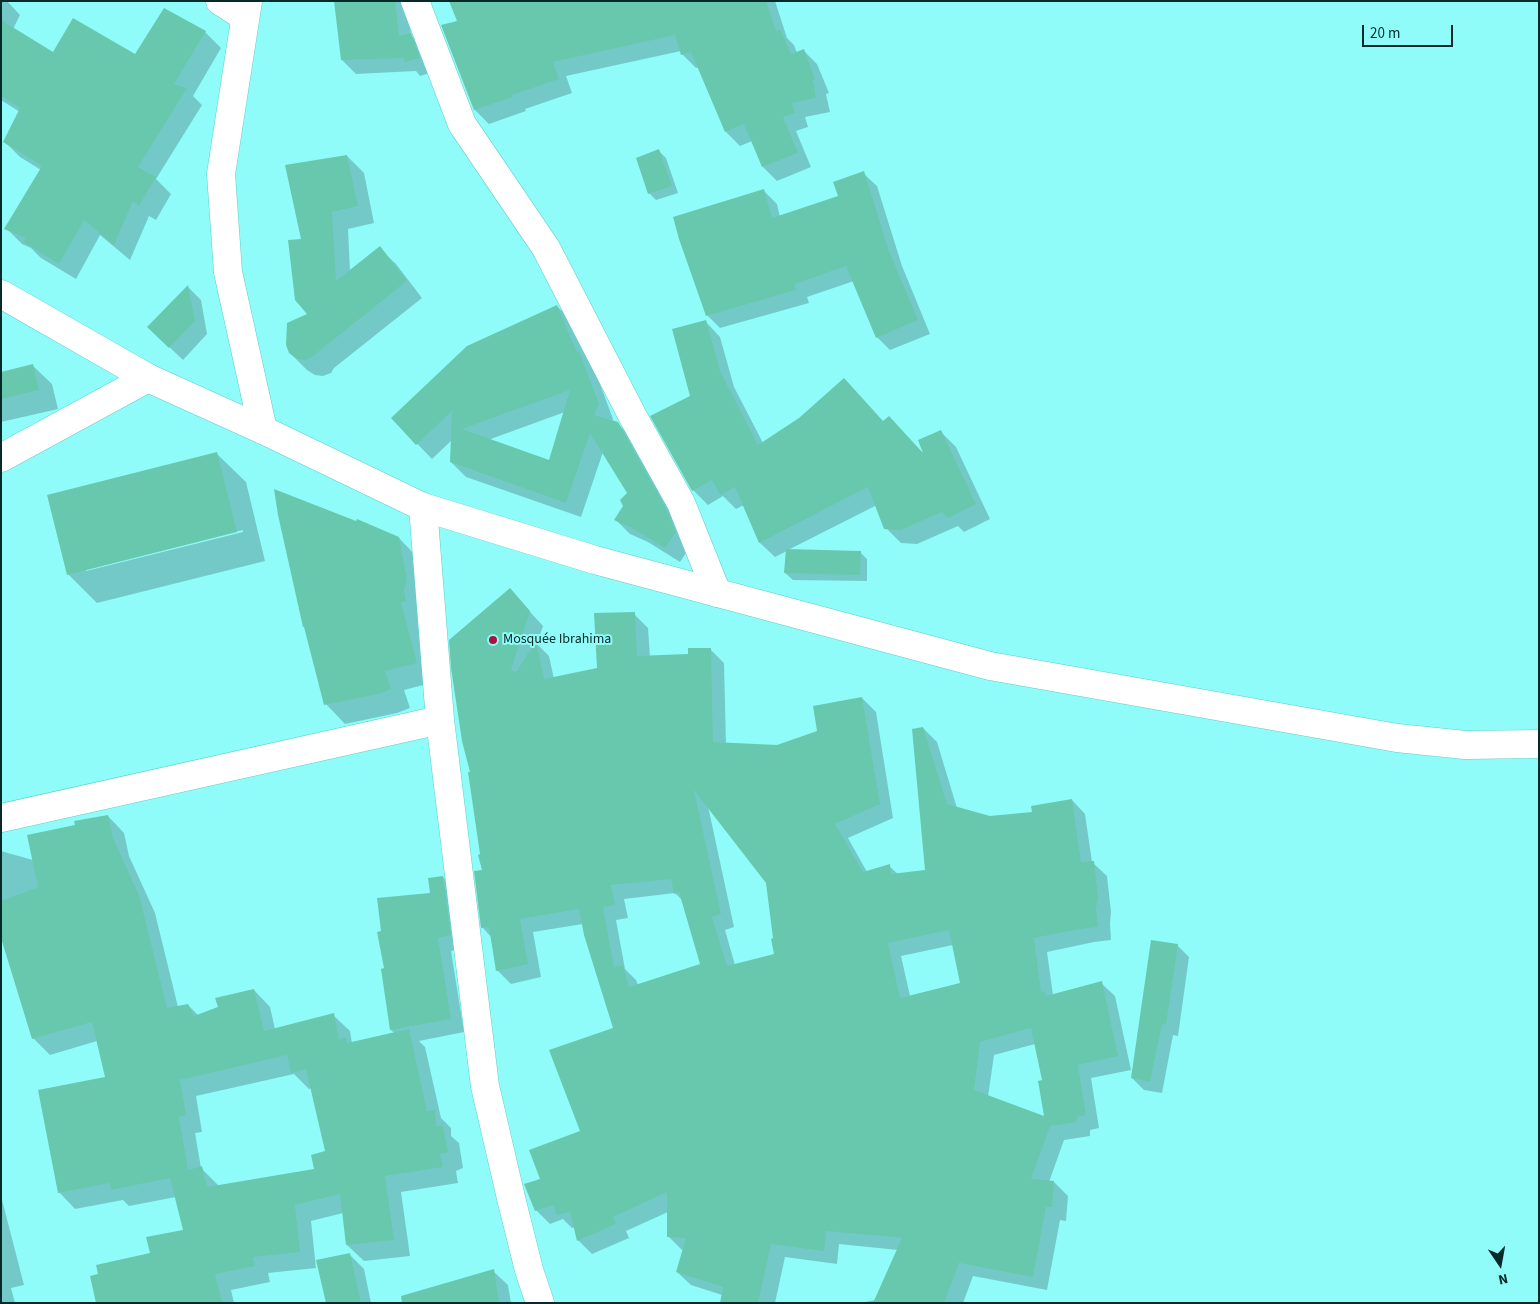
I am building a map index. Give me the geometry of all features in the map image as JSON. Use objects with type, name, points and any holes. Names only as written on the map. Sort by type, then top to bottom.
[{"type":"street","points":[[220,1],[246,9],[221,174],[228,272],[263,430]]},
{"type":"street","points":[[415,1],[462,124],[546,248],[632,415],[681,503],[717,593]]},
{"type":"street","points":[[1,294],[148,378],[263,430],[423,507],[595,560],[990,666],[1397,738],[1465,744],[1539,744]]},
{"type":"street","points":[[1,458],[148,378]]},
{"type":"street","points":[[423,507],[440,720],[485,1086],[529,1270],[540,1303]]},
{"type":"street","points":[[1,818],[440,720]]},
{"type":"building","points":[[334,1],[395,1],[399,36],[411,33],[420,58],[405,62],[404,58],[341,60]]},
{"type":"building","points":[[449,1],[766,1],[776,31],[780,29],[791,54],[804,49],[815,79],[813,80],[816,98],[792,103],[795,113],[783,117],[798,153],[762,167],[744,124],[725,132],[691,52],[681,55],[675,35],[553,62],[559,79],[474,110],[441,25],[457,21]]},
{"type":"building","points":[[164,8],[206,31],[174,84],[187,88],[138,167],[156,177],[139,206],[133,201],[114,245],[84,220],[59,264],[23,242],[26,238],[4,229],[42,166],[3,142],[20,108],[1,96],[1,20],[53,52],[73,18],[135,54]]},
{"type":"building","points":[[659,149],[672,186],[648,194],[636,158]]},
{"type":"building","points":[[347,155],[358,206],[332,212],[336,281],[380,246],[407,281],[314,356],[306,360],[297,359],[289,353],[286,345],[287,323],[307,314],[295,300],[288,240],[301,239],[285,165]]},
{"type":"building","points":[[864,171],[889,251],[918,320],[876,338],[846,266],[795,284],[796,290],[706,316],[673,217],[764,189],[772,218],[838,196],[833,182]]},
{"type":"building","points":[[188,285],[195,321],[169,348],[147,327]]},
{"type":"building","points":[[557,305],[577,352],[579,351],[599,404],[594,415],[618,422],[667,510],[676,532],[665,548],[632,528],[614,520],[623,506],[620,500],[627,493],[590,433],[566,503],[450,462],[452,411],[416,445],[391,418],[467,346]],"holes":[[[570,390],[549,460],[462,429]]]},
{"type":"building","points":[[706,320],[720,371],[758,445],[799,418],[844,378],[883,421],[889,416],[923,453],[918,440],[941,430],[976,504],[948,518],[942,512],[901,530],[884,529],[868,487],[759,543],[735,487],[720,495],[712,480],[692,491],[650,416],[690,396],[672,329]]},
{"type":"building","points":[[33,364],[39,390],[1,399],[1,372]]},
{"type":"building","points":[[217,452],[237,532],[67,575],[47,495]]},
{"type":"building","points":[[274,489],[356,521],[357,519],[399,537],[407,580],[404,590],[406,601],[401,603],[417,663],[385,671],[391,689],[378,694],[324,705],[303,627]]},
{"type":"building","points":[[786,549],[861,551],[860,575],[784,573]]},
{"type":"building","points":[[510,588],[530,611],[511,670],[516,672],[536,641],[544,679],[597,668],[594,613],[635,612],[637,656],[688,654],[688,648],[711,648],[713,742],[777,745],[817,731],[813,706],[862,697],[880,804],[835,824],[863,872],[890,864],[891,874],[925,870],[912,729],[923,727],[947,804],[990,816],[1032,812],[1031,806],[1072,799],[1081,862],[1094,861],[1098,897],[1096,909],[1098,927],[1034,938],[1041,992],[1045,991],[1046,996],[1102,981],[1118,1056],[1078,1065],[1086,1115],[1077,1117],[1077,1122],[1050,1126],[1031,1179],[1054,1181],[1052,1207],[1046,1207],[1033,1277],[959,1263],[944,1303],[873,1303],[902,1238],[826,1231],[824,1251],[771,1244],[758,1303],[720,1303],[723,1287],[676,1272],[686,1238],[667,1237],[667,1192],[613,1217],[616,1224],[577,1241],[570,1212],[557,1215],[553,1205],[535,1211],[524,1184],[540,1179],[529,1150],[580,1131],[549,1050],[613,1028],[584,935],[579,909],[520,919],[528,964],[496,971],[489,927],[481,928],[474,871],[482,870],[478,855],[480,854],[468,772],[470,772],[462,741],[451,668],[449,640]],"holes":[[[694,790],[766,883],[774,954],[727,966],[712,917],[721,914]],[[671,879],[674,894],[679,892],[700,964],[629,987],[623,965],[614,967],[603,907],[615,905],[611,885]],[[949,930],[960,983],[900,998],[888,943]],[[1031,1028],[1042,1080],[1038,1081],[1044,1116],[974,1090],[980,1042]]]},
{"type":"building","points":[[108,815],[113,838],[139,895],[167,1008],[188,1004],[194,1016],[218,1007],[215,998],[254,989],[264,1031],[334,1013],[339,1039],[346,1037],[347,1043],[409,1029],[427,1111],[435,1110],[436,1126],[443,1126],[448,1152],[440,1154],[443,1167],[385,1176],[394,1240],[346,1245],[340,1194],[295,1205],[300,1252],[253,1257],[255,1266],[215,1274],[222,1303],[96,1303],[90,1276],[98,1274],[96,1265],[150,1253],[146,1237],[183,1230],[170,1178],[111,1190],[110,1183],[58,1193],[38,1090],[105,1077],[92,1022],[32,1039],[1,938],[1,901],[38,887],[27,835],[75,825],[74,821]],"holes":[[[287,1055],[291,1073],[306,1069],[325,1151],[311,1155],[314,1169],[207,1187],[202,1166],[188,1170],[179,1117],[186,1115],[180,1080]]]},
{"type":"building","points":[[443,876],[451,935],[438,938],[451,1019],[390,1030],[381,969],[384,968],[377,932],[381,931],[377,898],[430,893],[428,878]]},
{"type":"building","points":[[1151,940],[1178,944],[1166,1025],[1162,1024],[1150,1082],[1131,1078]]},
{"type":"building","points":[[350,1253],[361,1303],[326,1303],[316,1260]]},
{"type":"building","points":[[494,1269],[499,1303],[402,1303],[401,1296]]},
{"type":"place","name":"Mosquée Ibrahima","points":[[493,640]]}]
